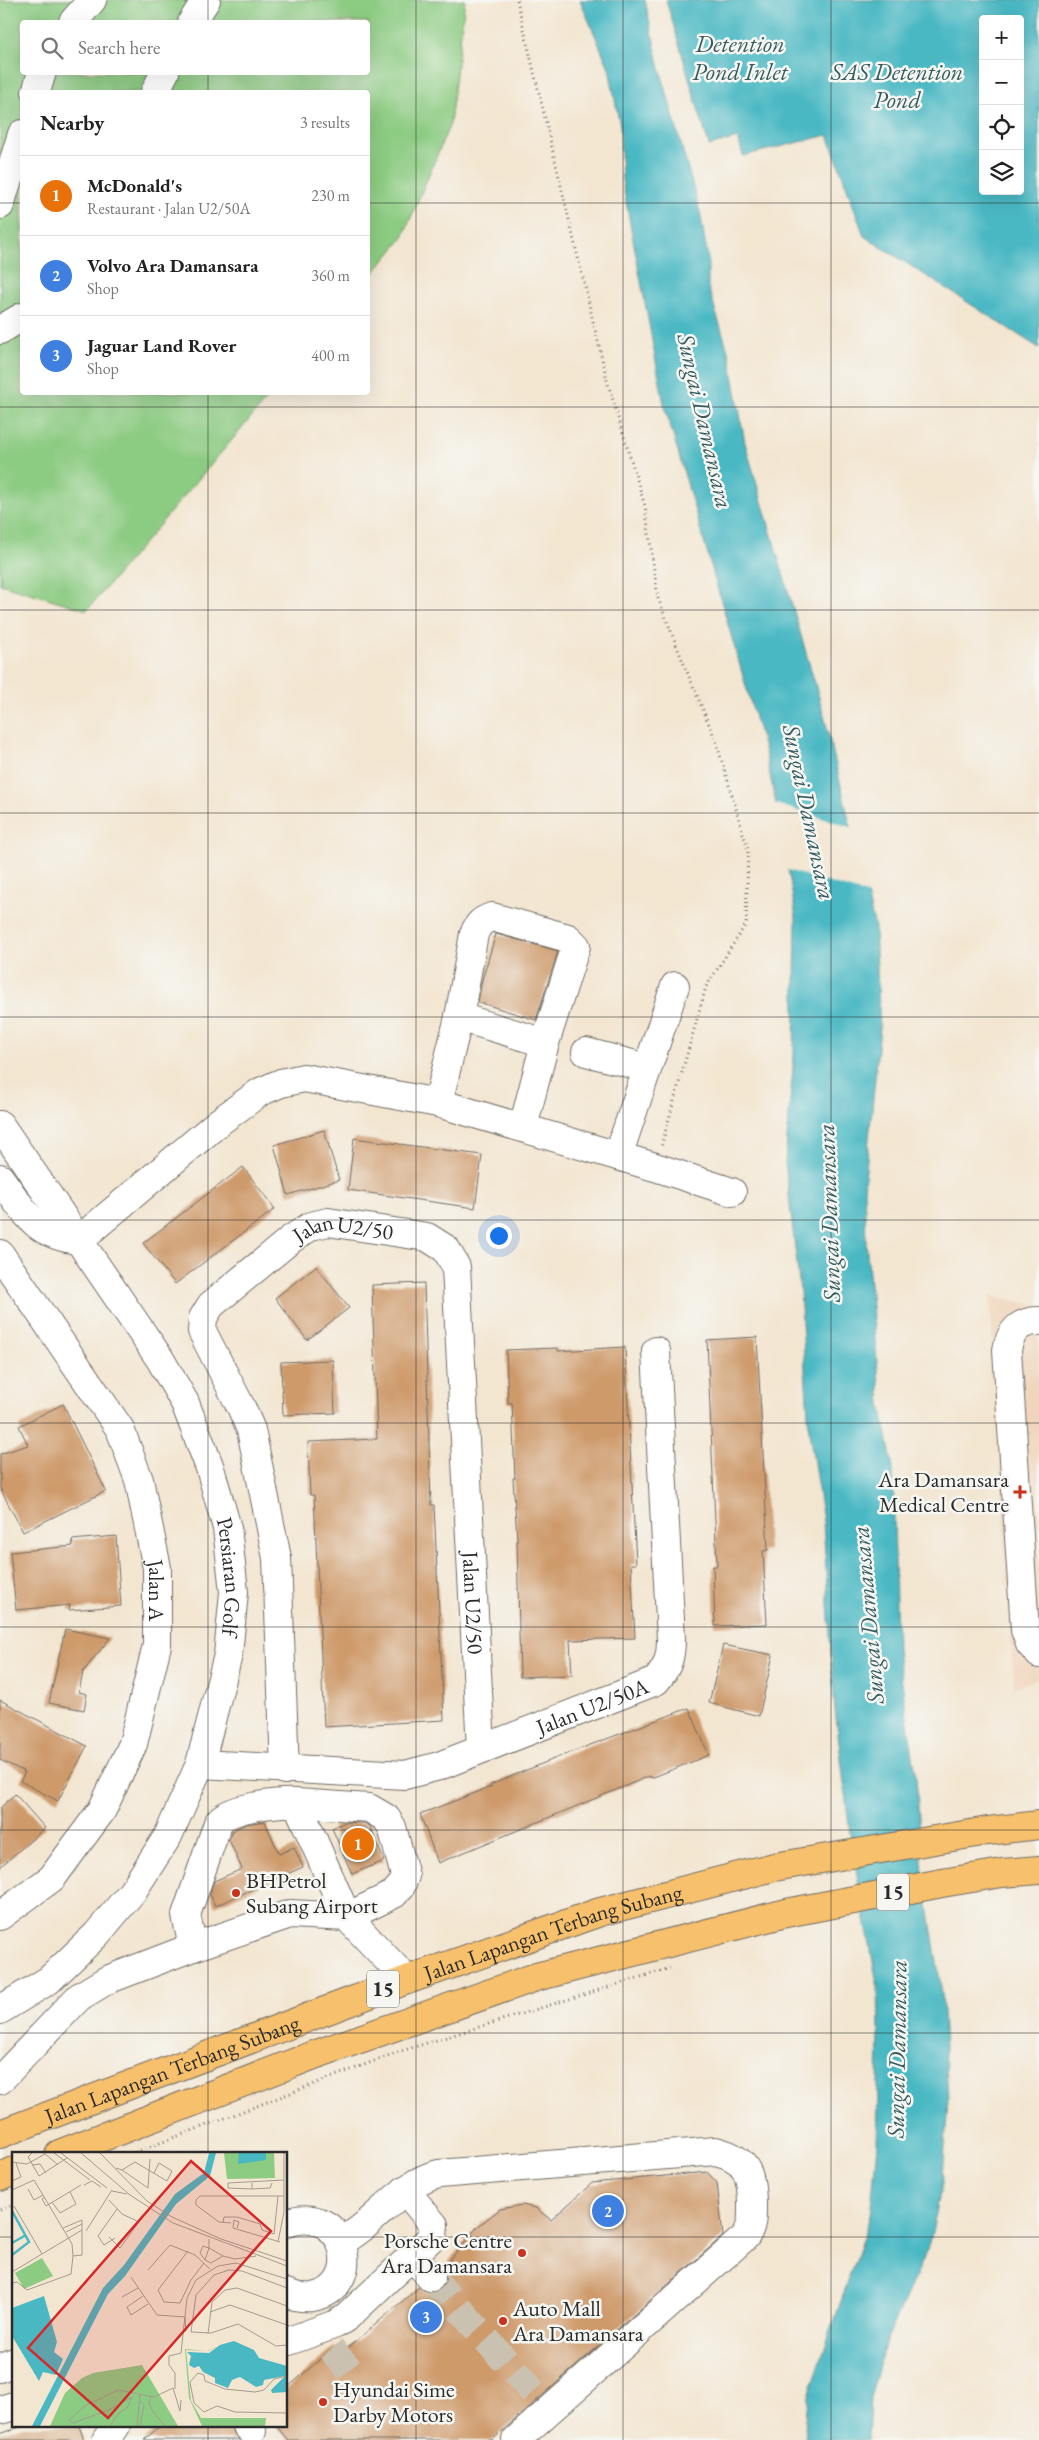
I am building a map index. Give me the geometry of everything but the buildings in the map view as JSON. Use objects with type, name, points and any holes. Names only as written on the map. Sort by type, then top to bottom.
[{"type":"main road","name":"Jalan Lapangan Terbang Subang","points":[[0,2134],[407,1980],[600,1912],[774,1867],[988,1831],[1039,1825]]},
{"type":"main road","name":"Jalan Lapangan Terbang Subang","points":[[64,2152],[314,2056],[536,1977],[786,1913],[1002,1873],[1039,1870]]},
{"type":"main road","points":[[0,2177],[12,2172]]},
{"type":"street","points":[[75,20],[92,0]]},
{"type":"street","points":[[193,20],[206,0]]},
{"type":"street","points":[[37,90],[41,75]]},
{"type":"street","points":[[156,90],[164,75]]},
{"type":"street","points":[[0,205],[20,140]]},
{"type":"street","points":[[0,330],[20,318]]},
{"type":"street","points":[[438,1103],[458,1017],[474,934],[478,925],[484,919],[492,916],[568,938],[576,946],[545,1043],[523,1127]]},
{"type":"street","points":[[618,1156],[675,986]]},
{"type":"street","points":[[458,1017],[545,1043]]},
{"type":"street","points":[[586,1052],[647,1068]]},
{"type":"street","points":[[0,1178],[31,1220],[46,1232],[59,1238],[80,1240],[219,1122],[260,1092],[281,1083],[304,1078],[438,1103],[523,1127],[732,1192]]},
{"type":"street","name":"Persiaran Golf","points":[[0,2010],[49,1980],[97,1934],[132,1892],[168,1836],[200,1764],[228,1655],[234,1592],[227,1528],[210,1468],[185,1402],[160,1359],[80,1240],[1,1130]]},
{"type":"street","name":"Jalan U2/50","points":[[286,1770],[277,1558],[251,1430],[202,1331],[203,1318],[211,1305],[290,1240],[311,1226],[328,1222],[427,1237],[446,1249],[456,1267],[481,1749]]},
{"type":"street","name":"Jalan A","points":[[0,1254],[120,1428],[139,1480],[157,1568],[157,1645],[133,1744],[102,1810],[52,1878],[0,1916]]},
{"type":"street","points":[[1039,1321],[1021,1325],[1013,1331],[1007,1350],[1024,1630],[1030,1644],[1039,1654]]},
{"type":"street","name":"Jalan U2/50A","points":[[200,1764],[286,1770],[405,1774],[440,1766],[656,1681],[666,1670],[671,1655],[672,1638],[656,1351]]},
{"type":"street","points":[[0,2080],[79,1997],[107,1980],[193,1946],[290,1914],[347,1917],[394,1894],[402,1886],[405,1876],[392,1827],[386,1818],[369,1808],[298,1804],[278,1803],[228,1814],[220,1818],[186,1915],[193,1946]]},
{"type":"street","points":[[298,1804],[347,1917],[407,1980]]},
{"type":"street","points":[[341,2242],[363,2229],[405,2190],[426,2177],[440,2174],[716,2151],[732,2155],[743,2163],[751,2180],[753,2224],[746,2236],[544,2405],[516,2440]]},
{"type":"street","points":[[288,2342],[324,2341],[430,2239],[434,2230],[431,2221],[405,2190]]},
{"type":"street","points":[[288,2222],[298,2219],[318,2221],[334,2231],[341,2242],[345,2254],[344,2268],[338,2280],[329,2289],[318,2296],[305,2298],[288,2294]]},
{"type":"street","points":[[412,2256],[431,2278]]},
{"type":"street","points":[[0,2355],[12,2350]]},
{"type":"street","points":[[0,2368],[12,2363]]},
{"type":"street","points":[[106,2440],[115,2428]]},
{"type":"path","points":[[517,0],[608,384],[645,506],[658,598],[682,662],[716,741],[748,850],[746,924],[706,987],[672,1115],[655,1167]]},
{"type":"path","points":[[136,2152],[398,2052],[677,1966]]},
{"type":"path","points":[[0,2210],[12,2205]]},
{"type":"shaded area","name":"Ara Damansara Medical Centre","points":[[990,1295],[1039,1306],[1039,1678],[1014,1688]]},
{"type":"green space","points":[[0,0],[465,0],[450,124],[402,239],[370,278],[370,90],[20,90],[20,395],[270,395],[87,610],[0,584]]},
{"type":"water","name":"Sungai Damansara","points":[[580,0],[645,0],[659,65],[700,212],[708,258],[708,287],[730,357],[745,443],[823,711],[875,928],[880,1028],[864,1189],[866,1241],[881,1404],[893,1468],[897,1650],[916,1776],[923,1874],[942,1994],[948,2099],[943,2178],[930,2243],[886,2341],[870,2398],[868,2440],[804,2440],[808,2398],[870,2216],[877,2145],[879,2028],[878,1989],[851,1842],[834,1701],[823,1521],[809,1431],[800,1291],[785,1162],[794,1055],[796,917],[781,827],[765,752],[664,404],[622,181],[620,126],[609,68]]},
{"type":"water","name":"SAS Detention Pond","points":[[666,0],[1039,0],[1039,348],[864,236],[828,135],[743,156],[738,138],[709,146]]},
{"type":"pier","points":[[773,803],[853,828],[870,895],[785,869]]},
{"type":"tunnel","points":[[431,2277],[539,2399]]},
{"type":"tunnel","points":[[331,2349],[353,2374]]},
{"type":"place","name":"Ara Damansara Medical Centre","points":[[1020,1492]]},
{"type":"place","name":"McDonald's","points":[[358,1844]]},
{"type":"place","name":"BHPetrol Subang Airport","points":[[236,1893]]},
{"type":"place","name":"Volvo Ara Damansara","points":[[608,2211]]},
{"type":"place","name":"Porsche Centre Ara Damansara","points":[[522,2253]]},
{"type":"place","name":"Jaguar Land Rover","points":[[426,2317]]},
{"type":"place","name":"Auto Mall Ara Damansara","points":[[503,2321]]},
{"type":"place","name":"Hyundai Sime Darby Motors","points":[[323,2402]]},
{"type":"water label","name":"Detention Pond Inlet","points":[[740,58]]}]
